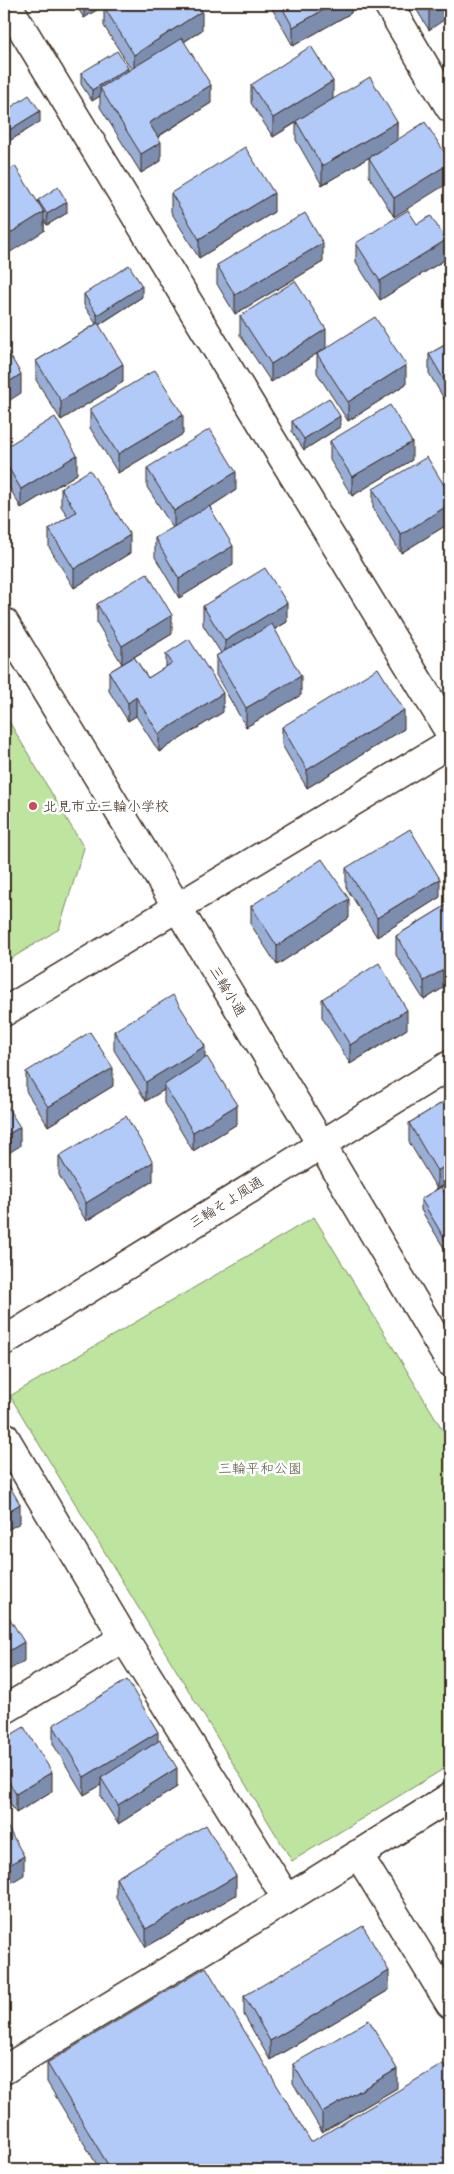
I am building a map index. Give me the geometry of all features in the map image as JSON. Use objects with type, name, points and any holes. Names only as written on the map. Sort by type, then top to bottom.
[{"type":"street","points":[[6,4],[450,733]]},
{"type":"street","points":[[388,4],[450,108]]},
{"type":"street","name":"三輪小通","points":[[4,622],[321,1144],[450,1362]]},
{"type":"street","points":[[4,1012],[450,743]]},
{"type":"street","name":"三輪そよ風通","points":[[4,1341],[450,1065]]},
{"type":"street","points":[[4,1436],[124,1638],[287,1899]]},
{"type":"street","points":[[4,1710],[124,1638]]},
{"type":"street","points":[[4,2070],[287,1899],[450,1796]]},
{"type":"street","points":[[358,1854],[450,2004]]},
{"type":"green space","name":"北見市立三輪小学校","points":[[4,713],[84,848],[59,929],[4,963]]},
{"type":"green space","name":"三輪平和公園","points":[[314,1217],[450,1442],[450,1765],[292,1861],[10,1396]]},
{"type":"building","points":[[110,4],[198,4],[202,11],[134,55],[104,7]]},
{"type":"building","points":[[280,4],[334,4],[293,27]]},
{"type":"building","points":[[182,38],[211,85],[149,123],[161,142],[141,154],[100,88]]},
{"type":"building","points":[[311,46],[333,81],[273,118],[251,85]]},
{"type":"building","points":[[117,51],[128,68],[92,90],[81,73]]},
{"type":"building","points":[[370,77],[397,122],[322,166],[296,121]]},
{"type":"building","points":[[29,95],[40,111],[6,132],[4,128],[4,112]]},
{"type":"building","points":[[425,122],[450,163],[394,198],[369,158]]},
{"type":"building","points":[[245,147],[274,193],[199,239],[171,193]]},
{"type":"building","points":[[15,166],[44,212],[4,237],[4,173]]},
{"type":"building","points":[[58,187],[67,202],[47,214],[38,200]]},
{"type":"building","points":[[408,210],[417,224],[431,216],[446,240],[380,281],[356,243]]},
{"type":"building","points":[[305,213],[323,243],[235,295],[217,265]]},
{"type":"building","points":[[129,265],[142,286],[97,315],[84,294]]},
{"type":"building","points":[[295,281],[326,329],[271,364],[240,316]]},
{"type":"building","points":[[375,317],[406,365],[348,402],[317,354]]},
{"type":"building","points":[[98,323],[123,364],[61,401],[36,361]]},
{"type":"building","points":[[450,342],[450,390],[429,354]]},
{"type":"building","points":[[4,345],[21,374],[4,385]]},
{"type":"building","points":[[155,370],[183,415],[118,454],[90,409]]},
{"type":"building","points":[[329,398],[340,416],[304,439],[292,421]]},
{"type":"building","points":[[390,405],[412,442],[352,477],[330,441]]},
{"type":"building","points":[[55,417],[77,455],[21,489],[4,460],[4,448]]},
{"type":"building","points":[[210,429],[236,472],[174,511],[147,468]]},
{"type":"building","points":[[427,457],[450,495],[450,504],[401,535],[373,489]]},
{"type":"building","points":[[90,470],[130,535],[74,569],[49,529],[76,512],[61,488]]},
{"type":"building","points":[[209,506],[233,546],[179,579],[155,538]]},
{"type":"building","points":[[265,568],[287,603],[225,641],[203,606]]},
{"type":"building","points":[[147,573],[172,615],[122,646],[97,604]]},
{"type":"building","points":[[272,624],[301,676],[246,708],[216,656]]},
{"type":"building","points":[[189,639],[223,693],[159,734],[136,697],[128,703],[109,672],[134,657],[148,678],[172,663],[166,654]]},
{"type":"building","points":[[378,668],[404,710],[307,770],[282,727]]},
{"type":"building","points":[[410,829],[440,879],[377,918],[346,868]]},
{"type":"building","points":[[450,850],[450,864],[444,854]]},
{"type":"building","points":[[322,859],[349,899],[277,946],[251,906]]},
{"type":"building","points":[[450,903],[450,982],[443,970],[424,981],[396,936]]},
{"type":"building","points":[[379,963],[407,1010],[350,1045],[322,999]]},
{"type":"building","points":[[173,995],[205,1046],[146,1082],[114,1031]]},
{"type":"building","points":[[90,1032],[113,1068],[48,1107],[26,1072]]},
{"type":"building","points":[[207,1057],[237,1105],[193,1132],[164,1085]]},
{"type":"building","points":[[450,1098],[450,1163],[437,1171],[409,1123]]},
{"type":"building","points":[[4,1102],[20,1127],[4,1137]]},
{"type":"building","points":[[126,1116],[153,1162],[86,1203],[59,1156]]},
{"type":"building","points":[[441,1187],[450,1203],[450,1248],[421,1199]]},
{"type":"building","points":[[4,1235],[9,1244],[4,1247]]},
{"type":"building","points":[[4,1477],[20,1504],[4,1514]]},
{"type":"building","points":[[4,1609],[24,1642],[4,1654]]},
{"type":"building","points":[[127,1680],[158,1732],[84,1777],[53,1725]]},
{"type":"building","points":[[24,1727],[52,1772],[16,1794],[4,1774],[4,1739]]},
{"type":"building","points":[[160,1740],[177,1768],[118,1805],[101,1778]]},
{"type":"building","points":[[4,1821],[24,1856],[4,1868]]},
{"type":"building","points":[[206,1825],[236,1876],[146,1929],[116,1878]]},
{"type":"building","points":[[363,1926],[389,1971],[270,2041],[244,1996]]},
{"type":"building","points":[[206,1967],[311,2142],[443,2064],[450,2075],[450,2170],[111,2170],[47,2063]]},
{"type":"building","points":[[369,2020],[397,2069],[322,2113],[293,2064]]},
{"type":"place","name":"北見市立三輪小学校","points":[[33,806]]}]
